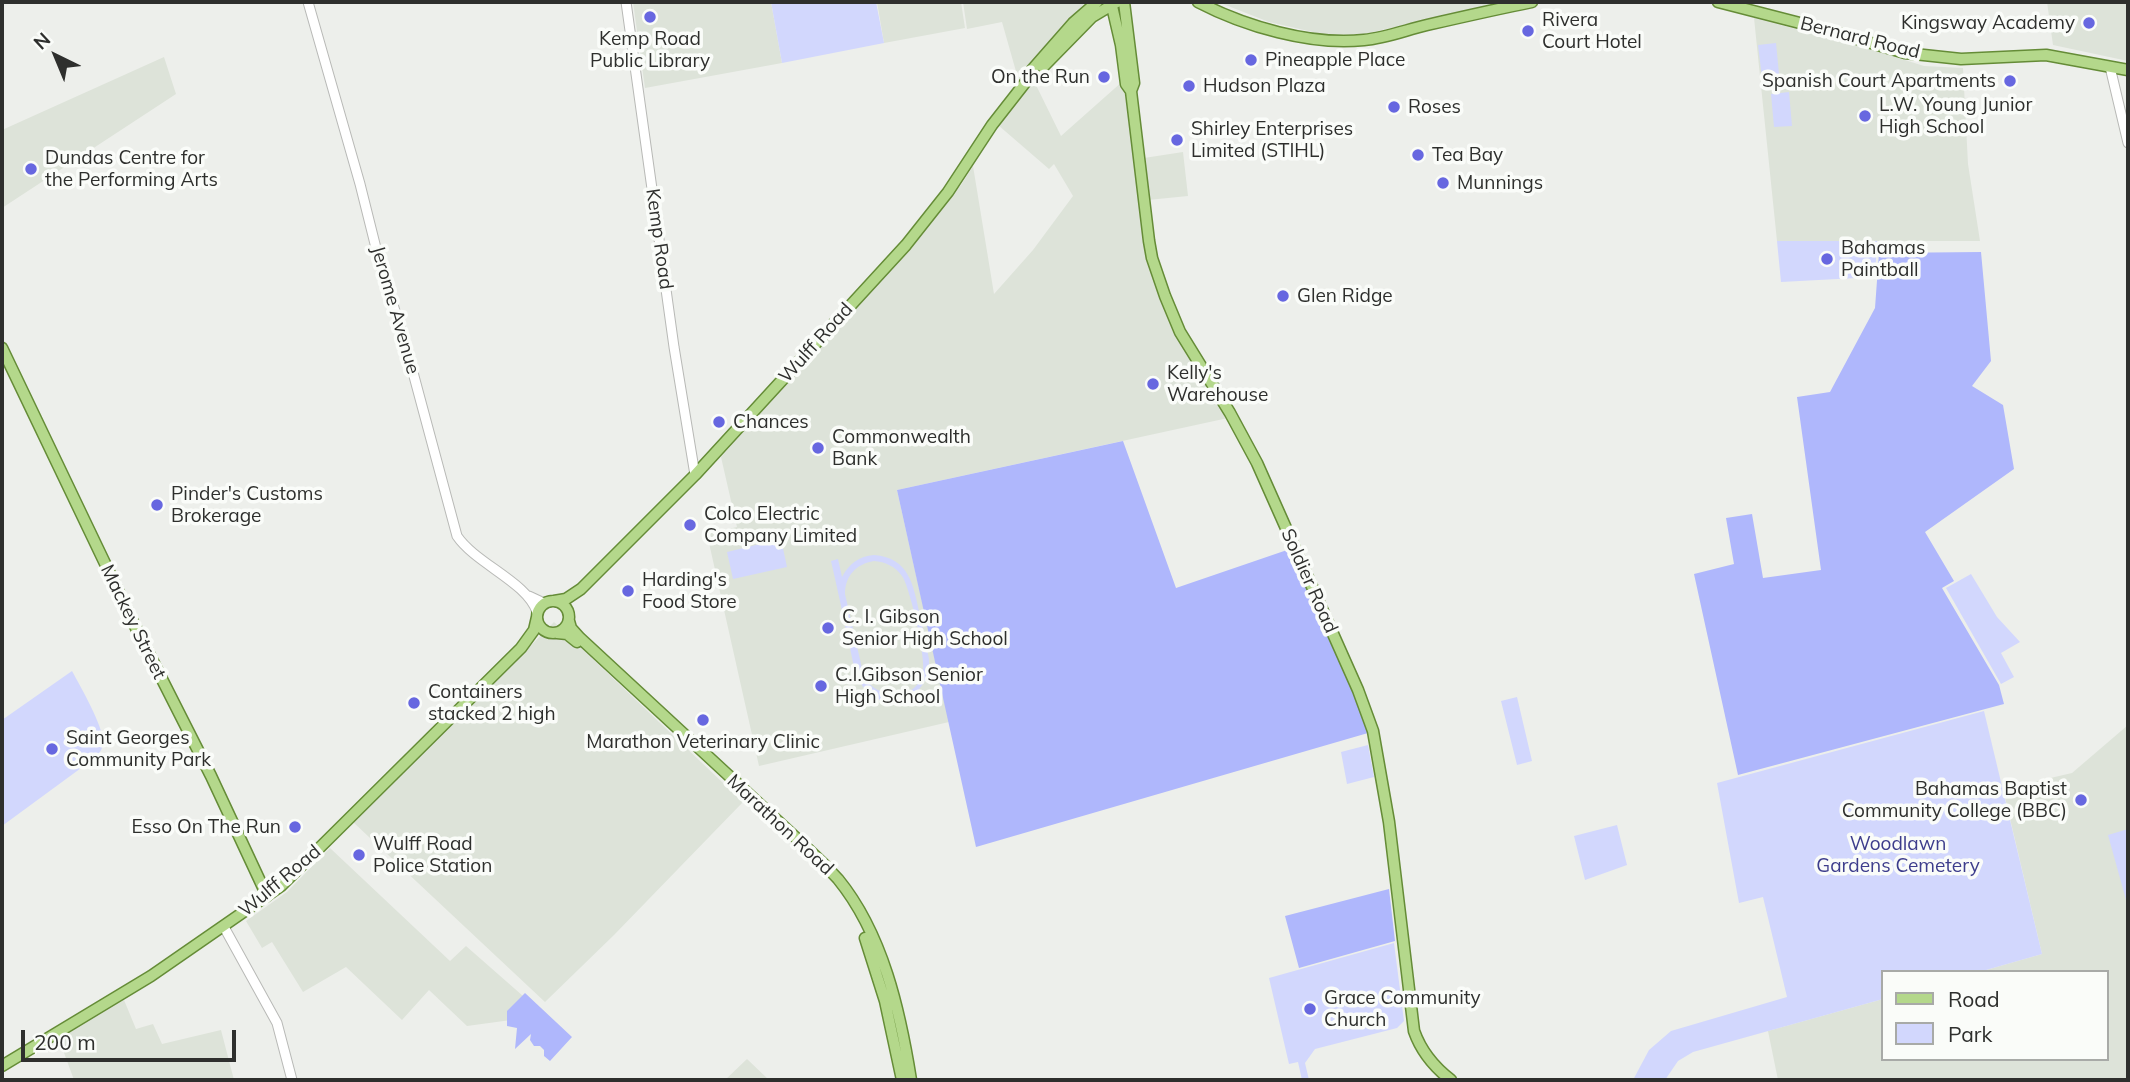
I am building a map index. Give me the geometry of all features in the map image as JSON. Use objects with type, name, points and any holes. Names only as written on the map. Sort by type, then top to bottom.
[{"type":"main road","name":"Wulff Road","points":[[2,1066],[151,976],[224,927],[281,886],[307,861],[521,648],[534,630],[543,609],[581,589],[695,475],[914,235],[948,192],[992,125],[1028,79],[1030,72],[1073,23],[1097,2]]},
{"type":"main road","name":"Wulff Road","points":[[1028,79],[1035,77],[1092,17],[1113,2]]},
{"type":"main road","name":"Soldier Road","points":[[1113,2],[1126,84],[1131,91]]},
{"type":"main road","name":"Soldier Road","points":[[1124,2],[1134,83],[1131,91],[1152,258],[1180,332],[1230,413],[1269,487],[1358,690],[1373,731],[1391,833],[1414,1031],[1429,1059],[1451,1080]]},
{"type":"main road","points":[[1193,2],[1247,24],[1320,40],[1343,42],[1367,40],[1532,2]]},
{"type":"main road","name":"Bernard Road","points":[[1718,2],[1905,53],[1961,59],[2046,55],[2128,70]]},
{"type":"main road","name":"Mackey Street","points":[[2,348],[267,896]]},
{"type":"main road","name":"Wulff Road","points":[[569,620],[573,602],[581,589]]},
{"type":"main road","points":[[563,605],[569,613],[566,627],[556,633],[544,631],[540,627],[543,609],[563,605]]},
{"type":"main road","name":"Marathon Road","points":[[569,620],[576,634],[816,856],[843,886],[883,963],[911,1080]]},
{"type":"main road","name":"Wulff Road","points":[[521,648],[546,633],[556,633]]},
{"type":"main road","name":"Marathon Road","points":[[556,633],[565,633],[574,639],[801,849],[829,879],[854,916],[870,950],[885,1001],[902,1080]]},
{"type":"street","name":"Jerome Avenue","points":[[308,2],[457,536],[464,547],[543,609]]},
{"type":"street","name":"Kemp Road","points":[[626,2],[674,347],[695,475]]},
{"type":"street","points":[[2110,66],[2128,143]]},
{"type":"street","points":[[224,927],[277,1023],[292,1080]]},
{"type":"shaded area","points":[[633,2],[771,2],[782,63],[645,88]]},
{"type":"shaded area","points":[[877,2],[961,2],[965,28],[884,43]]},
{"type":"shaded area","points":[[963,2],[1086,2],[1060,29],[1019,82],[1002,22],[967,29]]},
{"type":"shaded area","points":[[1218,2],[1507,2],[1364,34],[1326,35],[1269,22]]},
{"type":"shaded area","name":"Kingsway Academy","points":[[2047,2],[2128,2],[2128,61],[2053,45]]},
{"type":"shaded area","name":"L.W. Young Junior High School","points":[[1754,18],[1924,66],[1963,68],[1968,164],[1980,241],[1777,241]]},
{"type":"shaded area","name":"Dundas Centre for the Performing Arts","points":[[164,57],[176,94],[2,208],[2,130]]},
{"type":"shaded area","points":[[1034,81],[1061,136],[1123,81],[1149,265],[1228,418],[897,490],[949,722],[759,766],[707,534],[737,527],[721,457],[961,185],[973,166],[994,294],[1033,250],[1073,196],[1054,164],[1049,169],[998,125]]},
{"type":"shaded area","points":[[1183,152],[1188,196],[1148,200],[1144,158]]},
{"type":"shaded area","points":[[1981,252],[1991,361],[1972,386],[2003,405],[2014,469],[1925,532],[1954,581],[1942,588],[1999,685],[2004,704],[1738,775],[1694,574],[1734,564],[1726,518],[1752,514],[1763,578],[1821,570],[1797,397],[1830,392],[1875,308],[1879,253]]},
{"type":"shaded area","points":[[1123,441],[1176,588],[1290,549],[1351,687],[1368,733],[976,847],[897,490]]},
{"type":"shaded area","points":[[554,622],[743,802],[545,1002],[353,822]]},
{"type":"shaded area","points":[[2128,725],[2128,1080],[1778,1080],[1768,1031],[1882,999],[1882,1061],[2109,1061],[2109,970],[1986,970],[2042,954],[2003,789],[2072,773]]},
{"type":"shaded area","points":[[330,848],[450,961],[466,946],[523,996],[511,1020],[467,1026],[429,990],[402,1020],[346,967],[303,992],[272,942],[262,948],[246,921],[287,892]]},
{"type":"shaded area","points":[[1389,889],[1395,941],[1299,968],[1285,916]]},
{"type":"shaded area","points":[[525,993],[572,1037],[550,1061],[544,1056],[544,1050],[540,1046],[534,1046],[530,1040],[531,1034],[515,1049],[517,1028],[507,1026],[507,1011]]},
{"type":"shaded area","points":[[124,1000],[136,1029],[153,1024],[162,1044],[221,1030],[234,1080],[74,1080],[59,1039]]},
{"type":"shaded area","points":[[747,1059],[769,1080],[725,1080]]},
{"type":"green space","points":[[771,2],[876,2],[884,43],[782,63]]},
{"type":"green space","points":[[1776,43],[1780,84],[1763,86],[1758,45]]},
{"type":"green space","points":[[1789,92],[1792,126],[1774,127],[1771,94]]},
{"type":"green space","name":"Bahamas Paintball","points":[[1777,241],[1877,241],[1875,277],[1781,282]]},
{"type":"green space","points":[[781,539],[787,567],[733,579],[727,552]]},
{"type":"green space","points":[[874,555],[895,561],[908,575],[929,659],[928,673],[922,685],[914,694],[891,702],[880,700],[869,693],[860,682],[853,662],[831,561],[838,559],[842,577],[855,562]],"holes":[[[878,562],[890,565],[902,576],[920,638],[923,672],[919,682],[905,693],[878,690],[864,677],[845,594],[849,576],[857,568]]]},
{"type":"green space","points":[[1971,574],[1997,617],[2020,642],[2001,653],[2014,677],[2001,684],[1946,588]]},
{"type":"green space","name":"Saint Georges Community Park","points":[[72,671],[100,727],[103,742],[101,750],[92,760],[2,826],[2,720]]},
{"type":"green space","points":[[1517,697],[1532,761],[1517,765],[1501,701]]},
{"type":"green space","name":"Woodlawn Gardens Cemetery","points":[[1984,711],[2042,954],[1986,970],[1882,970],[1882,999],[1693,1052],[1678,1061],[1665,1080],[1633,1080],[1649,1050],[1671,1031],[1787,997],[1763,897],[1739,903],[1717,783]]},
{"type":"green space","points":[[1368,745],[1374,777],[1347,784],[1341,752]]},
{"type":"green space","points":[[1617,825],[1627,865],[1585,880],[1574,836]]},
{"type":"green space","points":[[2128,829],[2128,907],[2108,835]]},
{"type":"green space","name":"Grace Community Church","points":[[1394,943],[1404,1021],[1397,1028],[1315,1049],[1305,1063],[1309,1080],[1302,1080],[1298,1062],[1289,1064],[1269,978]]},
{"type":"place","name":"Kemp Road Public Library","points":[[650,17]]},
{"type":"place","name":"Kingsway Academy","points":[[2089,23]]},
{"type":"place","name":"Rivera Court Hotel","points":[[1528,31]]},
{"type":"place","name":"Pineapple Place","points":[[1251,60]]},
{"type":"place","name":"On the Run","points":[[1104,77]]},
{"type":"place","name":"Spanish Court Apartments","points":[[2010,81]]},
{"type":"place","name":"Hudson Plaza","points":[[1189,86]]},
{"type":"place","name":"Roses","points":[[1394,107]]},
{"type":"place","name":"L.W. Young Junior High School","points":[[1865,116]]},
{"type":"place","name":"Shirley Enterprises Limited (STIHL)","points":[[1177,140]]},
{"type":"place","name":"Tea Bay","points":[[1418,155]]},
{"type":"place","name":"Dundas Centre for the Performing Arts","points":[[31,169]]},
{"type":"place","name":"Munnings","points":[[1443,183]]},
{"type":"place","name":"Bahamas Paintball","points":[[1827,259]]},
{"type":"place","name":"Glen Ridge","points":[[1283,296]]},
{"type":"place","name":"Kelly's Warehouse","points":[[1153,384]]},
{"type":"place","name":"Chances","points":[[719,422]]},
{"type":"place","name":"Commonwealth Bank","points":[[818,448]]},
{"type":"place","name":"Pinder's Customs Brokerage","points":[[157,505]]},
{"type":"place","name":"Colco Electric Company Limited","points":[[690,525]]},
{"type":"place","name":"Harding's Food Store","points":[[628,591]]},
{"type":"place","name":"C. I. Gibson Senior High School","points":[[828,628]]},
{"type":"place","name":"C.I.Gibson Senior High School","points":[[821,686]]},
{"type":"place","name":"Containers stacked 2 high","points":[[414,703]]},
{"type":"place","name":"Marathon Veterinary Clinic","points":[[703,720]]},
{"type":"place","name":"Saint Georges Community Park","points":[[52,749]]},
{"type":"place","name":"Bahamas Baptist Community College (BBC)","points":[[2081,800]]},
{"type":"place","name":"Esso On The Run","points":[[295,827]]},
{"type":"place","name":"Wulff Road Police Station","points":[[359,855]]},
{"type":"place","name":"Grace Community Church","points":[[1310,1009]]}]
